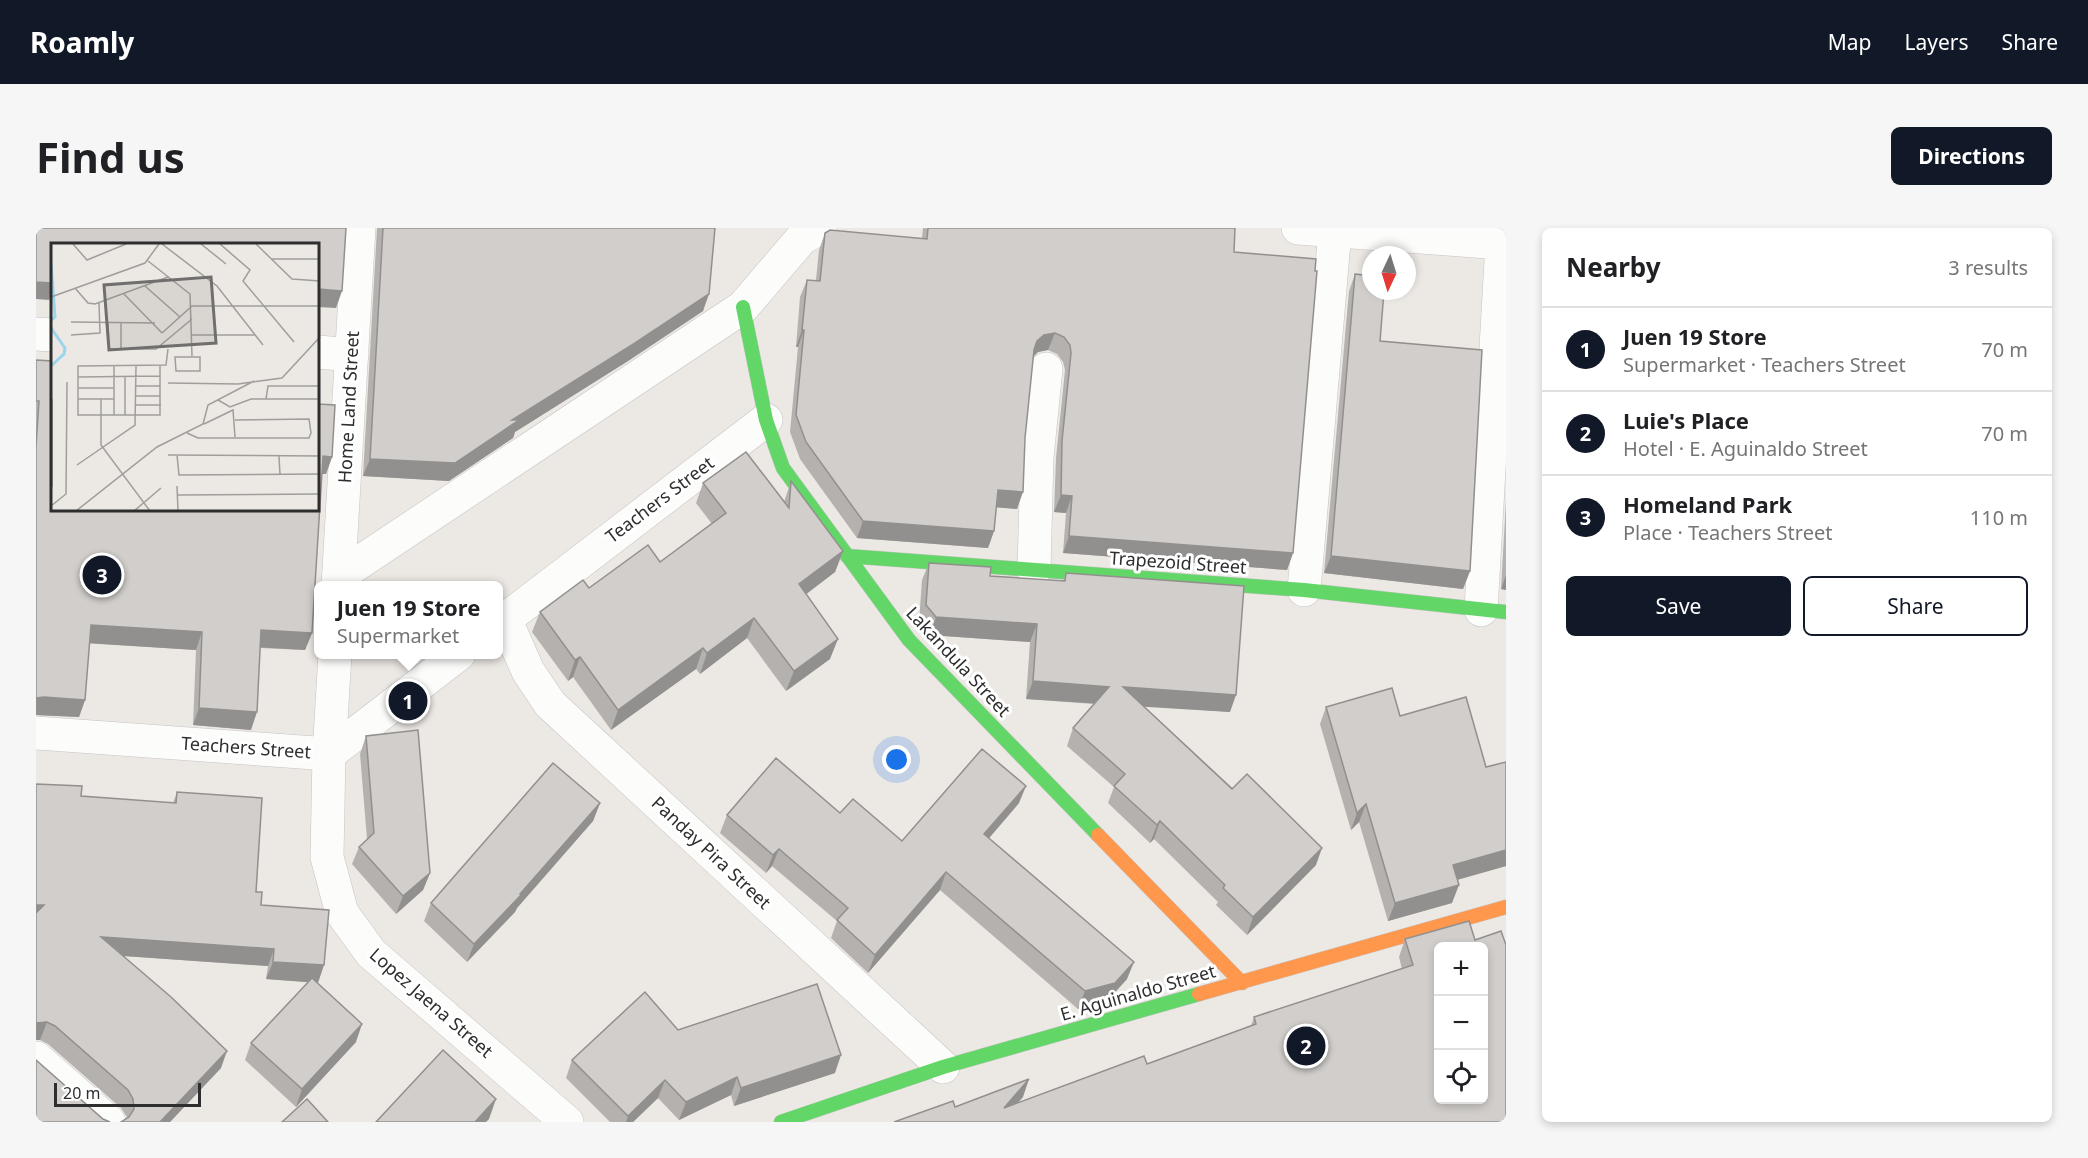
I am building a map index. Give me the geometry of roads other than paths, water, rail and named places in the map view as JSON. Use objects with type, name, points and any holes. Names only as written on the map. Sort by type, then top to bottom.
[{"type":"street","name":"Home Land Street","points":[[339,581],[359,228]]},
{"type":"street","points":[[339,581],[743,308],[802,238],[820,228]]},
{"type":"street","points":[[1298,228],[1503,243],[1493,611]]},
{"type":"street","points":[[1304,590],[1335,230]]},
{"type":"street","name":"Lakandula Street","points":[[743,308],[766,420],[783,468],[909,640],[1242,982]]},
{"type":"street","points":[[36,334],[51,335]]},
{"type":"street","points":[[320,352],[352,355]]},
{"type":"street","points":[[1034,570],[1037,457],[1046,369]]},
{"type":"street","name":"Teachers Street","points":[[503,620],[766,420]]},
{"type":"street","name":"Trapezoid Street","points":[[847,556],[1304,590],[1493,611]]},
{"type":"street","name":"Panday Pira Street","points":[[503,626],[528,672],[550,704],[943,1067]]},
{"type":"street","points":[[329,754],[335,659]]},
{"type":"street","name":"Teachers Street","points":[[36,733],[329,754],[452,659]]},
{"type":"street","name":"Lopez Jaena Street","points":[[329,754],[327,857],[342,913],[371,953],[567,1122]]},
{"type":"street","name":"E. Aguinaldo Street","points":[[781,1122],[943,1067],[1506,907]]},
{"type":"street","points":[[36,1058],[109,1122]]},
{"type":"place","name":"Homeland Park","points":[[102,575]]},
{"type":"place","name":"Juen 19 Store","points":[[408,701]]},
{"type":"place","name":"Luie's Place","points":[[1306,1046]]}]
